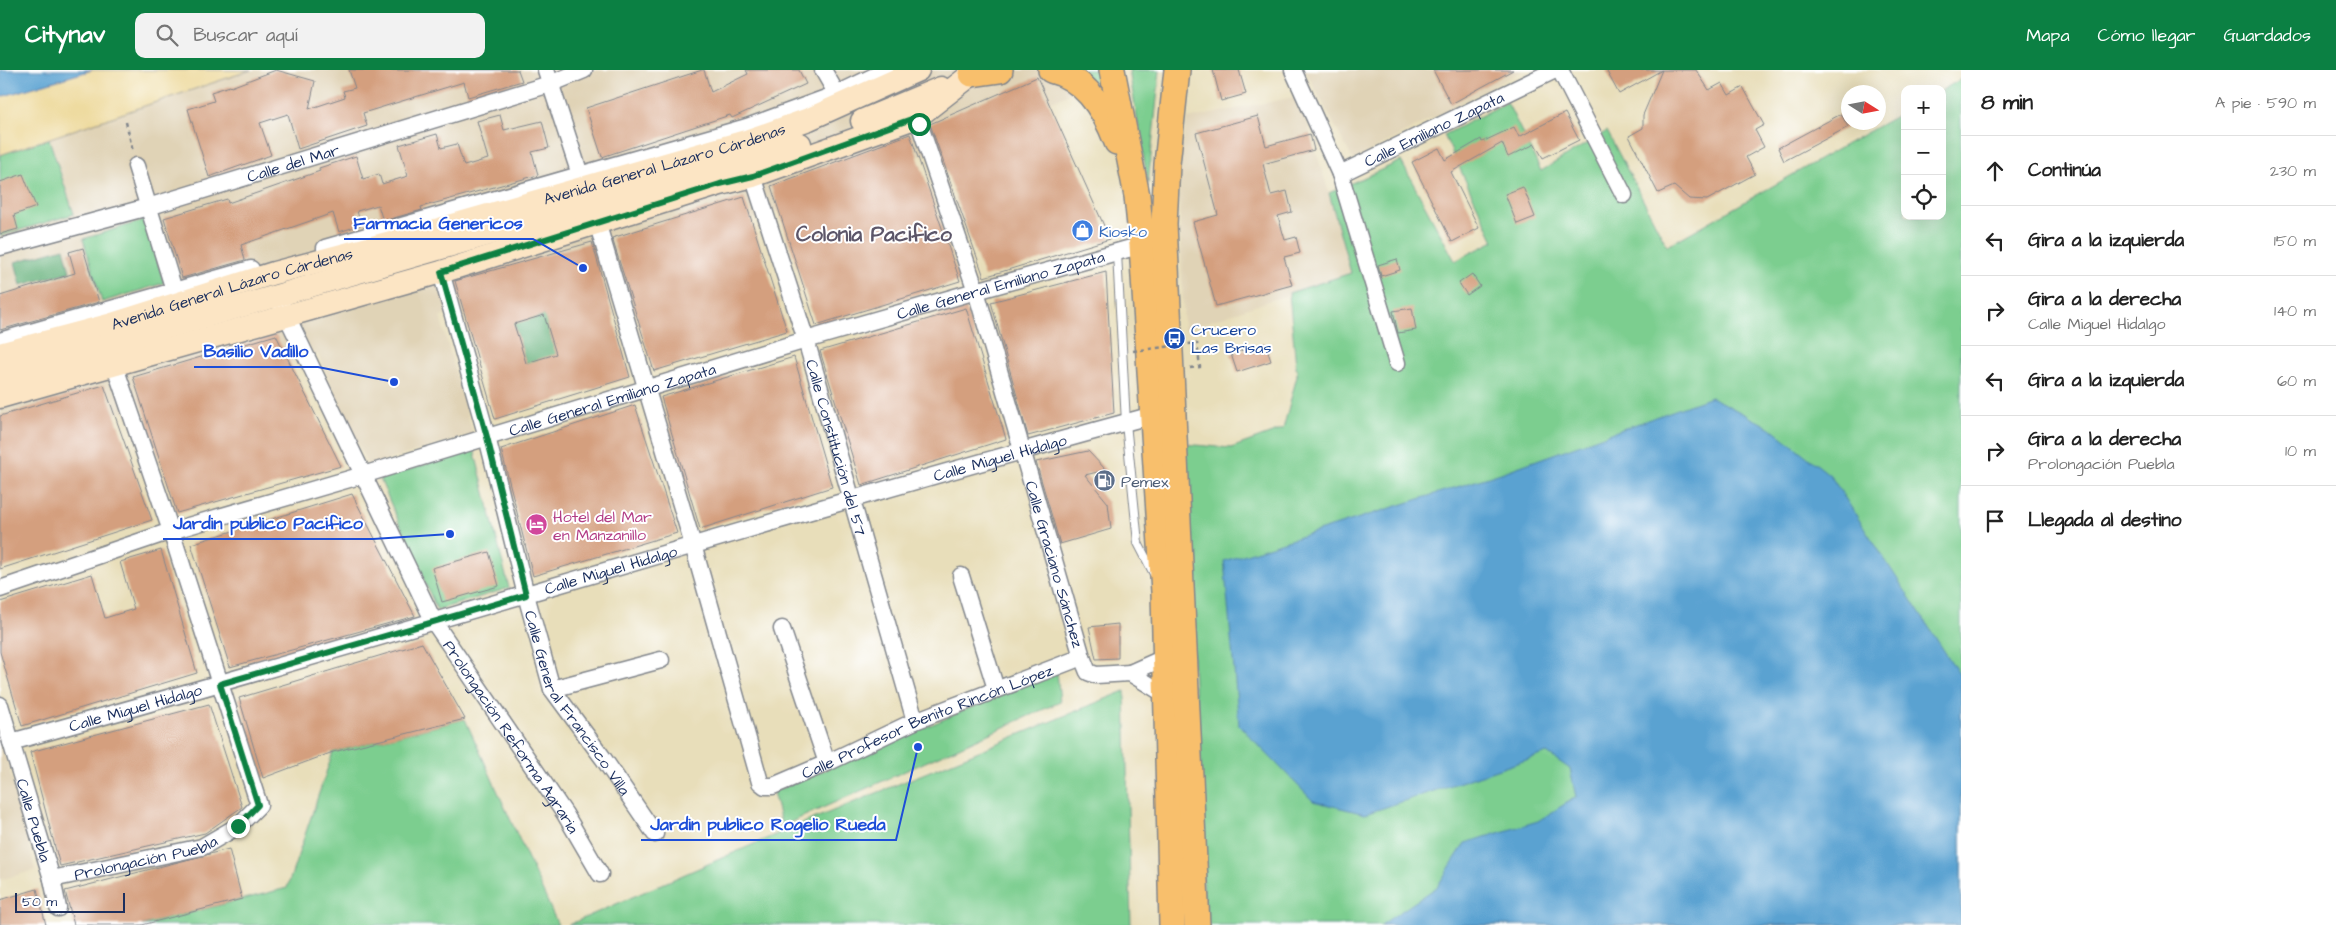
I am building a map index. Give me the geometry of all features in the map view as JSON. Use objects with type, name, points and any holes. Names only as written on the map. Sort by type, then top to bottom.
[{"type":"main road","points":[[978,72],[1000,70]]},
{"type":"main road","points":[[1051,70],[1060,72],[1077,81],[1090,94],[1104,113],[1137,196]]},
{"type":"main road","points":[[1112,70],[1137,196],[1142,245],[1164,592],[1172,925]]},
{"type":"main road","points":[[1177,70],[1167,164],[1164,224],[1197,925]]},
{"type":"street","name":"Calle del Mar","points":[[0,247],[148,208],[548,77],[584,70]]},
{"type":"street","points":[[823,70],[840,100],[887,70]]},
{"type":"street","name":"Avenida General Lázaro Cárdenas","points":[[0,354],[109,325],[176,297],[429,232],[583,182],[749,140],[809,119],[840,100],[918,70]]},
{"type":"street","name":"Avenida General Lázaro Cárdenas","points":[[878,115],[901,95],[943,70]]},
{"type":"street","points":[[1293,70],[1340,174],[1397,363]]},
{"type":"street","name":"Calle Emiliano Zapata","points":[[1340,174],[1555,70]]},
{"type":"street","points":[[1560,70],[1624,195]]},
{"type":"street","name":"Avenida General Lázaro Cárdenas","points":[[0,397],[114,364],[282,305],[796,146],[878,115],[978,72]]},
{"type":"street","name":"Avenida General Lázaro Cárdenas","points":[[0,376],[282,305],[441,272],[597,222],[753,176],[917,117],[978,72]]},
{"type":"street","points":[[0,341],[176,297],[583,182],[548,77]]},
{"type":"street","name":"Calle Graciano Sánchez","points":[[917,117],[976,291],[1021,452],[1082,657],[1088,672],[1096,674],[1130,673]]},
{"type":"street","points":[[136,166],[176,297]]},
{"type":"street","name":"Calle Constitución del 57","points":[[753,176],[806,340],[915,721]]},
{"type":"street","points":[[597,222],[693,545]]},
{"type":"street","name":"Calle General Emiliano Zapata","points":[[0,589],[171,531],[363,475],[806,340],[1142,245]]},
{"type":"street","name":"Calle General Francisco Villa","points":[[441,272],[487,437],[526,595],[552,689],[603,758],[655,834]]},
{"type":"street","name":"Prolongación Reforma Agraria","points":[[274,273],[282,305],[434,622],[565,814],[600,874]]},
{"type":"street","points":[[114,364],[171,531],[220,684]]},
{"type":"street","name":"Calle Miguel Hidalgo","points":[[11,742],[220,684],[693,545],[1153,415]]},
{"type":"street","name":"Calle Profesor Benito Rincón López","points":[[693,545],[760,782],[765,786],[773,786],[827,763],[915,721],[1082,657]]},
{"type":"street","points":[[961,576],[996,689]]},
{"type":"street","points":[[782,629],[827,763]]},
{"type":"street","points":[[1130,673],[1166,657]]},
{"type":"street","points":[[552,689],[661,660]]},
{"type":"street","points":[[1130,673],[1166,695]]},
{"type":"street","name":"Prolongación Puebla","points":[[52,879],[202,847],[238,826],[258,805],[220,684]]},
{"type":"street","name":"Calle Puebla","points":[[1,714],[52,879],[58,908]]},
{"type":"lane","points":[[1117,253],[1126,423],[1138,543],[1164,592]]},
{"type":"path","points":[[126,122],[136,166]]},
{"type":"path","points":[[1133,351],[1197,343],[1200,367]]},
{"type":"shaded area","points":[[251,70],[1106,70],[1062,97],[901,164],[736,226],[440,317],[473,434],[368,466],[318,354],[103,418],[0,444],[0,155]]},
{"type":"shaded area","points":[[1305,70],[1524,70],[1353,160]]},
{"type":"shaded area","points":[[1299,96],[1351,273],[1184,330],[1178,169],[1187,119]]},
{"type":"shaded area","points":[[0,732],[35,870],[0,880]]},
{"type":"green space","points":[[1079,70],[1099,70],[1103,90]]},
{"type":"green space","points":[[1129,70],[1160,70],[1148,184]]},
{"type":"green space","points":[[1961,79],[1961,925],[1205,925],[1183,444],[1231,448],[1283,429],[1297,376],[1289,293],[1351,273],[1329,193],[1401,161],[1455,261],[1494,241],[1444,135],[1507,102],[1541,171],[1607,131],[1667,246],[1872,130],[1886,130],[1886,122],[1901,113],[1901,220],[1946,220],[1946,88]]},
{"type":"green space","points":[[49,139],[74,214],[0,236],[0,155]]},
{"type":"green space","points":[[145,220],[164,283],[102,302],[83,239]]},
{"type":"green space","points":[[64,248],[70,272],[21,285],[15,262]]},
{"type":"green space","points":[[531,305],[535,318],[554,312],[549,331],[553,343],[562,340],[567,357],[526,363],[515,327],[510,328]]},
{"type":"green space","points":[[474,449],[509,588],[437,610],[380,479]]},
{"type":"green space","points":[[1057,671],[1060,702],[782,826],[773,792]]},
{"type":"green space","points":[[1125,691],[1131,925],[568,925],[784,831]]},
{"type":"green space","points":[[465,719],[558,925],[142,925],[287,888],[333,752]]},
{"type":"sand","points":[[92,70],[251,70],[0,155],[0,97]]},
{"type":"water","points":[[0,70],[92,70],[0,97]]},
{"type":"water","points":[[1711,397],[1771,428],[1830,475],[1961,677],[1961,925],[1381,925],[1437,887],[1465,843],[1538,821],[1576,797],[1570,769],[1547,753],[1365,814],[1313,801],[1239,725],[1224,561],[1501,473]]},
{"type":"building","points":[[276,70],[315,81],[309,109],[345,97],[343,91],[355,88],[349,70],[518,70],[522,81],[468,97],[464,82],[363,113],[367,126],[298,149],[288,114],[260,123],[271,155],[209,177],[188,109],[214,101],[211,92],[231,87]]},
{"type":"building","points":[[704,70],[711,92],[748,74],[746,70],[799,70],[806,84],[732,118],[730,115],[602,157],[586,108]]},
{"type":"building","points":[[1213,70],[1239,70],[1246,94],[1221,101]]},
{"type":"building","points":[[1433,70],[1513,70],[1451,104]]},
{"type":"building","points":[[1606,70],[1662,70],[1619,94]]},
{"type":"building","points":[[1662,70],[1696,70],[1709,90],[1722,83],[1729,95],[1743,87],[1764,125],[1755,130],[1764,147],[1746,157],[1755,174],[1707,200],[1689,199],[1674,186],[1658,193],[1629,136],[1643,128],[1643,115]]},
{"type":"building","points":[[1037,77],[1110,239],[984,277],[930,124]]},
{"type":"building","points":[[1565,113],[1579,140],[1543,158],[1535,144],[1508,157],[1502,143],[1451,172],[1479,228],[1452,242],[1412,162],[1439,148],[1445,160],[1481,139],[1482,142],[1514,127],[1519,137]]},
{"type":"building","points":[[1841,114],[1842,130],[1784,161],[1778,148]]},
{"type":"building","points":[[500,115],[504,130],[542,121],[549,148],[532,152],[538,175],[421,207],[422,210],[383,221],[378,205],[357,211],[361,225],[339,232],[333,213],[241,245],[245,260],[182,278],[164,218],[227,199],[228,203],[320,171],[319,168],[356,156],[363,179],[379,174],[382,184],[408,176],[399,145],[437,134],[441,148],[457,144],[464,166],[488,159],[477,121]]},
{"type":"building","points":[[1258,116],[1266,146],[1310,134],[1314,150],[1263,164],[1271,195],[1287,191],[1292,212],[1278,216],[1285,240],[1296,237],[1300,253],[1284,257],[1292,285],[1216,306],[1193,222],[1218,215],[1196,133]]},
{"type":"building","points":[[910,134],[960,281],[816,325],[771,186]]},
{"type":"building","points":[[23,174],[36,207],[14,215],[18,229],[0,234],[0,182]]},
{"type":"building","points":[[1523,187],[1535,217],[1517,224],[1505,194]]},
{"type":"building","points":[[744,197],[787,331],[654,371],[612,238]]},
{"type":"building","points":[[592,242],[630,377],[495,419],[455,281]],"holes":[[[544,315],[556,354],[526,363],[514,324]]]},
{"type":"building","points":[[83,248],[99,302],[0,330],[0,296],[75,273],[69,252]]},
{"type":"building","points":[[1397,259],[1400,270],[1381,276],[1378,265]]},
{"type":"building","points":[[1106,272],[1114,413],[1028,436],[991,302]]},
{"type":"building","points":[[1472,274],[1480,286],[1467,295],[1459,283]]},
{"type":"building","points":[[966,308],[1006,439],[861,485],[820,351]]},
{"type":"building","points":[[1412,308],[1416,330],[1398,333],[1393,311]]},
{"type":"building","points":[[276,335],[341,466],[177,513],[133,377]]},
{"type":"building","points":[[1265,343],[1271,361],[1237,372],[1231,354]]},
{"type":"building","points":[[794,357],[832,487],[700,529],[661,397]]},
{"type":"building","points":[[104,385],[152,520],[0,569],[0,416]]},
{"type":"building","points":[[635,405],[677,533],[533,576],[501,449]]},
{"type":"building","points":[[1088,451],[1106,470],[1085,475],[1108,503],[1111,529],[1060,544],[1036,462]]},
{"type":"building","points":[[352,494],[415,616],[230,667],[191,544]]},
{"type":"building","points":[[161,550],[197,673],[22,726],[0,652],[0,602],[92,574],[105,618],[134,609],[120,562]]},
{"type":"building","points":[[489,552],[499,586],[442,602],[432,568]]},
{"type":"building","points":[[1118,624],[1118,658],[1096,659],[1089,627]]},
{"type":"building","points":[[422,643],[465,719],[333,752],[263,778],[239,698]]},
{"type":"building","points":[[209,704],[242,807],[205,833],[60,866],[30,752]]},
{"type":"building","points":[[229,849],[242,899],[142,925],[74,925],[65,891]]},
{"type":"building","points":[[37,889],[46,925],[0,925],[0,900]]},
{"type":"place","name":"Kiosko","points":[[1083,231]]},
{"type":"place","name":"Farmacia Genericos","points":[[583,268]]},
{"type":"place","name":"Crucero Las Brisas","points":[[1175,338]]},
{"type":"place","name":"Basilio Vadillo","points":[[394,382]]},
{"type":"place","name":"Pemex","points":[[1105,481]]},
{"type":"place","name":"Hotel del Mar en Manzanillo","points":[[537,525]]},
{"type":"place","name":"Jardin publico Pacifico","points":[[450,534]]},
{"type":"place","name":"Jardin publico Rogelio Rueda","points":[[918,747]]},
{"type":"district","name":"Colonia Pacifico","points":[[874,234]]},
{"type":"route","points":[[238,826],[258,805],[220,684],[526,595],[487,437],[441,272],[720,184],[753,176],[917,117],[919,124]]}]
